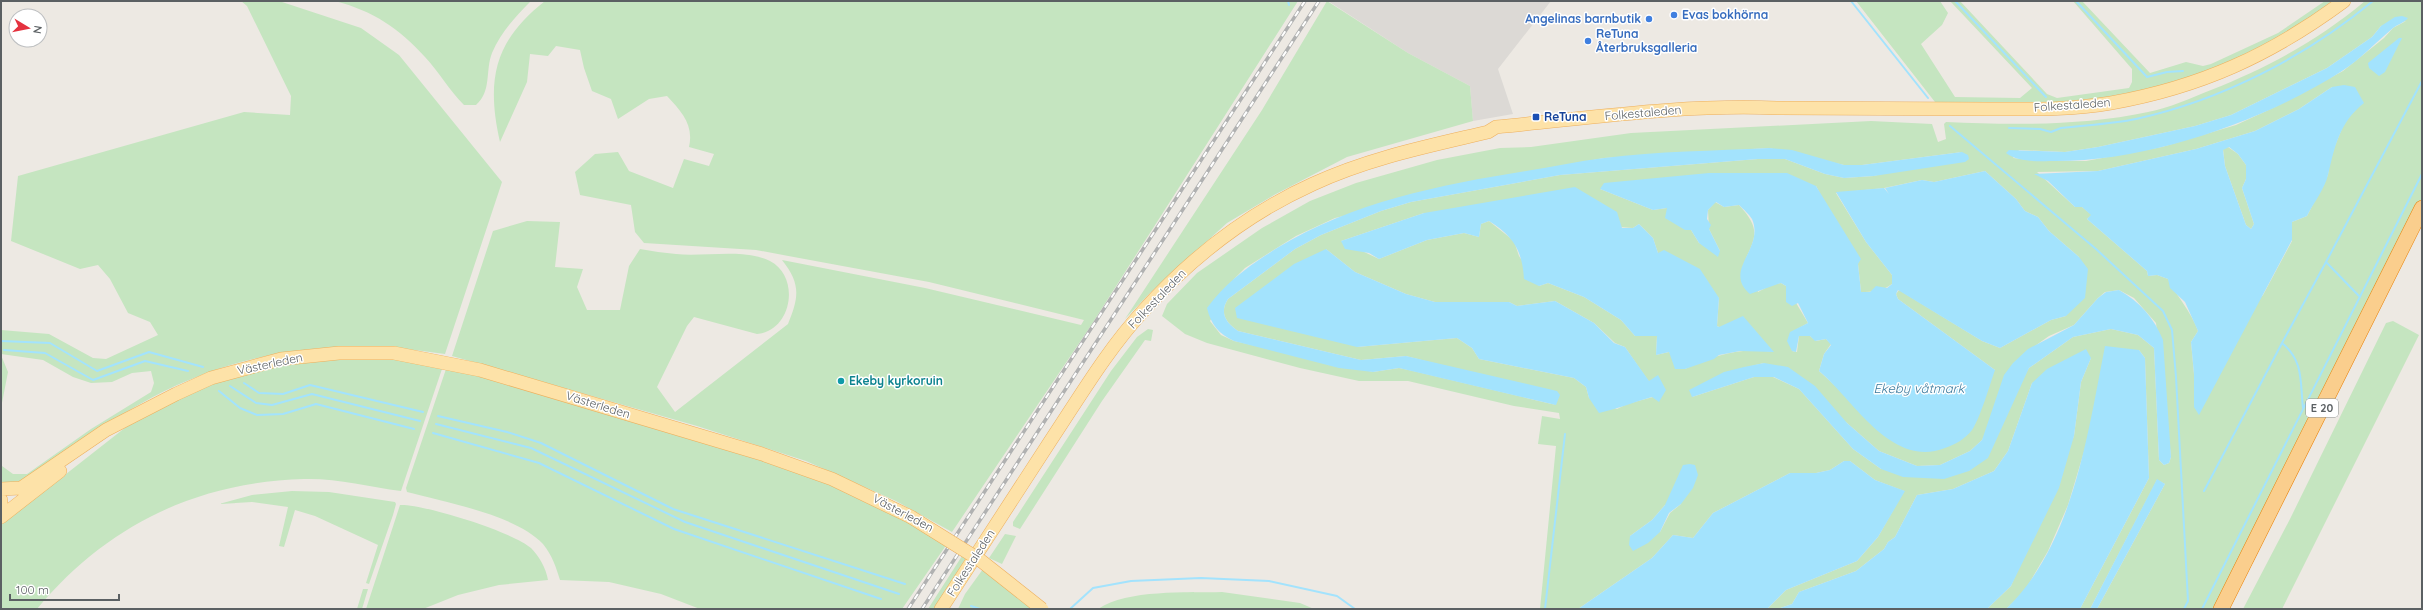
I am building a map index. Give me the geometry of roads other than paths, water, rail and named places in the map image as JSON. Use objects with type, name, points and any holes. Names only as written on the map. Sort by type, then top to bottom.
[{"type":"highway","name":"E 20","points":[[2221,609],[2422,208]]},
{"type":"highway","name":"E 20","points":[[2232,609],[2422,229]]},
{"type":"main road","name":"Folkestaleden","points":[[941,609],[1119,341],[1148,306],[1202,254],[1259,213],[1316,183],[1356,166],[1392,155],[1488,132],[1496,128],[1689,112],[1734,106],[1777,108],[2054,108],[2117,102],[2158,93],[2232,68],[2291,38],[2344,1]]},
{"type":"main road","name":"Västerleden","points":[[1,489],[21,488],[106,430],[211,378],[281,359],[313,355],[394,353],[480,370],[768,456],[838,481],[911,517],[980,560],[1042,609]]},
{"type":"main road","name":"Västerleden","points":[[1,517],[125,421]]},
{"type":"main road","points":[[1,500],[1,507]]},
{"type":"water","points":[[2402,16],[2408,18],[2393,28],[2362,56],[2342,71],[2278,106],[2205,135],[2167,146],[2129,154],[2092,159],[2030,161],[2011,156],[2006,153],[2009,150],[2065,152],[2098,147],[2195,126],[2231,115],[2327,68],[2372,37],[2381,26],[2395,17]]},
{"type":"water","points":[[2399,38],[2402,38],[2385,72],[2379,76],[2369,68],[2368,63]]},
{"type":"water","points":[[2344,85],[2355,87],[2364,103],[2343,127],[2322,191],[2307,216],[2292,222],[2292,240],[2199,415],[2194,407],[2194,374],[2191,342],[2198,331],[2185,302],[2170,288],[2168,279],[2157,275],[2148,276],[2147,271],[2087,219],[2091,215],[2082,207],[2075,207],[2048,181],[2034,174],[2098,171],[2196,149],[2255,131],[2299,109],[2332,87]],"holes":[[[2229,147],[2238,154],[2246,165],[2246,179],[2242,188],[2254,224],[2251,229],[2246,225],[2225,166],[2223,150]]]},
{"type":"water","points":[[1769,148],[1792,150],[1844,165],[1862,165],[1962,152],[1968,155],[1969,159],[1965,162],[1874,176],[1844,178],[1825,174],[1785,159],[1758,159],[1560,175],[1411,202],[1381,211],[1321,235],[1295,249],[1228,299],[1225,304],[1225,317],[1230,325],[1238,331],[1361,360],[1406,356],[1557,391],[1560,395],[1556,405],[1399,368],[1373,372],[1339,368],[1234,341],[1216,328],[1207,308],[1230,282],[1277,248],[1306,232],[1336,219],[1366,207],[1397,198],[1461,182],[1594,159],[1665,153]]},
{"type":"water","points":[[1985,171],[2016,199],[2025,211],[2038,217],[2049,231],[2079,257],[2088,269],[2085,298],[2066,316],[2051,320],[2000,348],[1982,341],[1898,290],[1896,294],[1898,299],[1995,370],[1981,410],[1972,430],[1963,439],[1953,445],[1926,452],[1907,449],[1891,441],[1860,414],[1819,371],[1824,354],[1831,345],[1826,339],[1815,341],[1810,336],[1799,336],[1796,352],[1792,351],[1787,341],[1790,332],[1808,323],[1798,303],[1792,306],[1786,302],[1786,286],[1781,283],[1750,294],[1743,285],[1740,276],[1750,250],[1754,230],[1752,219],[1739,205],[1724,207],[1716,202],[1708,210],[1707,219],[1711,225],[1709,229],[1720,251],[1718,257],[1699,243],[1691,230],[1685,230],[1665,218],[1667,208],[1653,210],[1600,189],[1604,183],[1709,173],[1787,173],[1816,186],[1861,259],[1858,264],[1861,292],[1870,292],[1876,286],[1887,288],[1892,284],[1892,275],[1866,242],[1836,192],[1884,188],[1889,194],[1885,188],[1922,180],[1934,182]]},
{"type":"water","points":[[1575,187],[1617,212],[1622,228],[1633,228],[1639,224],[1653,238],[1658,253],[1664,250],[1700,269],[1719,298],[1717,326],[1719,327],[1743,316],[1774,352],[1740,351],[1719,355],[1714,359],[1685,369],[1675,369],[1669,352],[1656,355],[1657,336],[1635,336],[1621,320],[1584,297],[1548,283],[1539,286],[1524,279],[1519,252],[1515,245],[1505,233],[1489,221],[1481,224],[1479,237],[1464,233],[1427,240],[1379,259],[1369,253],[1345,249],[1341,241],[1424,213]]},
{"type":"water","points":[[1326,249],[1355,272],[1406,294],[1435,302],[1509,302],[1517,306],[1555,301],[1594,323],[1614,343],[1625,347],[1649,381],[1658,375],[1666,390],[1659,402],[1652,397],[1599,413],[1589,398],[1586,387],[1574,378],[1479,359],[1472,348],[1457,338],[1357,347],[1237,318],[1235,308],[1294,264]]},
{"type":"water","name":"Ekeby våtmark","points":[[2119,290],[2146,311],[2163,340],[2171,457],[2169,463],[2164,465],[2159,460],[2154,348],[2138,335],[2111,329],[2073,337],[2029,368],[1988,458],[1969,471],[1944,479],[1903,477],[1881,469],[1853,449],[1799,389],[1774,377],[1754,377],[1692,397],[1689,390],[1724,372],[1744,367],[1764,363],[1788,367],[1815,386],[1847,423],[1879,451],[1917,466],[1940,465],[1970,451],[1982,440],[2004,375],[2013,363],[2028,349],[2074,325],[2098,298],[2106,292]]},
{"type":"water","points":[[2105,346],[2139,350],[2145,358],[2149,478],[2080,609],[2006,609],[2029,583],[2047,553],[2062,521],[2084,451]]},
{"type":"water","points":[[2086,349],[2091,358],[2081,382],[2074,436],[2059,488],[2011,586],[1987,609],[1777,609],[1792,604],[1799,592],[1856,571],[1884,549],[1888,542],[1895,537],[1917,495],[1953,489],[1994,471],[2008,451],[2032,383],[2047,369]]},
{"type":"water","points":[[1844,461],[1850,461],[1875,480],[1905,491],[1878,537],[1857,561],[1786,590],[1767,609],[1578,609],[1652,558],[1673,535],[1693,538],[1713,513],[1790,473],[1816,473],[1830,470]]},
{"type":"water","points":[[1683,465],[1695,465],[1698,475],[1693,488],[1681,504],[1669,513],[1660,532],[1648,543],[1633,551],[1629,545],[1630,536],[1652,520],[1665,505]]},
{"type":"water","points":[[2157,479],[2165,484],[2097,609],[2090,609]]},
{"type":"waterway","points":[[1288,1],[1289,5]]},
{"type":"waterway","points":[[1851,1],[1928,98]]},
{"type":"waterway","points":[[1955,1],[2046,97]]},
{"type":"waterway","points":[[2076,1],[2147,77],[2167,72],[2183,71]]},
{"type":"waterway","points":[[2009,128],[2040,129],[2051,132],[2061,128],[2136,119],[2168,111],[2200,100],[2231,88],[2291,58],[2347,21],[2373,1]]},
{"type":"waterway","points":[[2359,296],[2326,262],[2422,81]]},
{"type":"waterway","points":[[1950,126],[2096,249],[2163,311],[2172,330],[2176,377],[2188,601],[2184,609]]},
{"type":"waterway","points":[[2202,609],[2422,174]]},
{"type":"waterway","points":[[2282,343],[2326,262]]},
{"type":"waterway","points":[[1,341],[50,343],[97,371],[149,352],[203,367]]},
{"type":"waterway","points":[[2204,491],[2282,343],[2289,350],[2298,365],[2303,408]]},
{"type":"waterway","points":[[4,350],[45,353],[93,380],[145,361],[188,371]]},
{"type":"waterway","points":[[244,383],[259,393],[283,394],[310,385],[423,412]]},
{"type":"waterway","points":[[230,386],[256,403],[272,405],[312,394],[420,421]]},
{"type":"waterway","points":[[219,391],[240,408],[257,415],[283,414],[316,404],[414,429]]},
{"type":"waterway","points":[[438,416],[507,432],[541,443],[673,509],[905,584]]},
{"type":"waterway","points":[[436,424],[531,448],[685,522],[899,594]]},
{"type":"waterway","points":[[433,433],[539,463],[674,529],[881,599]]},
{"type":"waterway","points":[[1545,609],[1565,434]]},
{"type":"waterway","points":[[1070,609],[1093,588],[1131,581],[1201,578],[1269,581],[1337,596],[1355,609]]},
{"type":"waterway","points":[[971,606],[980,609]]},
{"type":"railway","points":[[908,609],[1305,1]]},
{"type":"railway","points":[[922,609],[1319,1]]},
{"type":"place","name":"Evas bokhörna","points":[[1674,15]]},
{"type":"place","name":"Angelinas barnbutik","points":[[1649,19]]},
{"type":"place","name":"ReTuna Återbruksgalleria","points":[[1588,41]]},
{"type":"place","name":"ReTuna","points":[[1536,117]]},
{"type":"place","name":"Ekeby kyrkoruin","points":[[841,381]]}]
